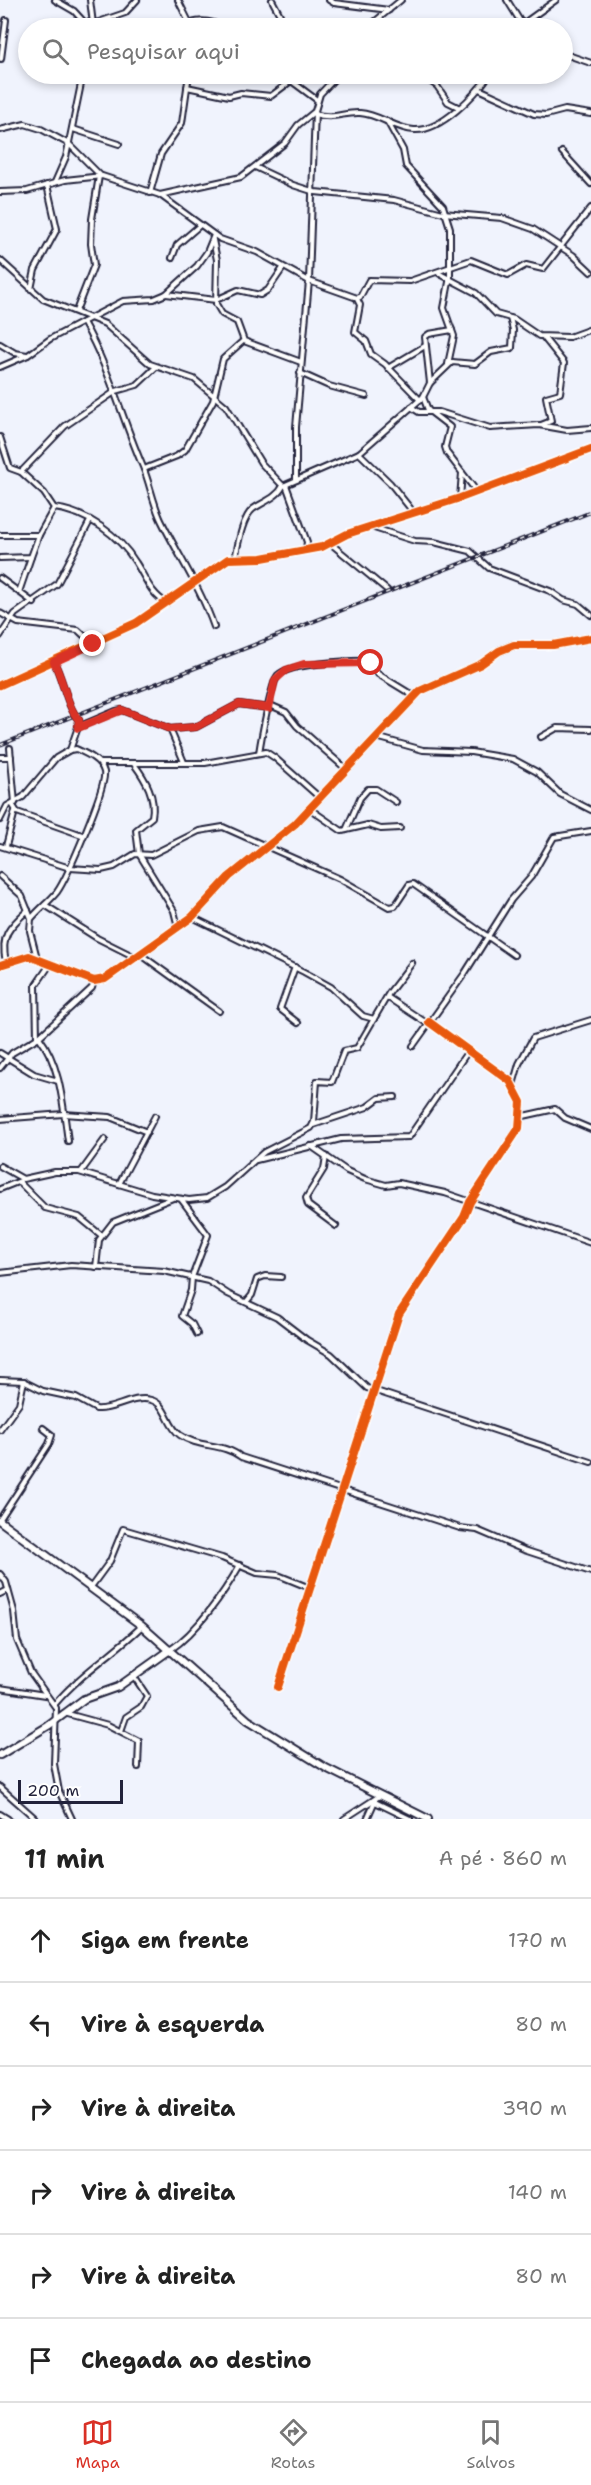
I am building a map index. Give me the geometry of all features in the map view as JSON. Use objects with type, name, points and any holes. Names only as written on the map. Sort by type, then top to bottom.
[{"type":"street","points":[[55,0],[73,9],[81,18]]},
{"type":"street","points":[[90,0],[94,18]]},
{"type":"street","points":[[114,18],[125,13],[137,0]]},
{"type":"street","points":[[178,0],[187,18]]},
{"type":"street","points":[[272,0],[280,18]]},
{"type":"street","points":[[329,0],[334,3],[389,10]]},
{"type":"street","points":[[379,18],[401,0]]},
{"type":"street","points":[[507,0],[515,18]]},
{"type":"street","points":[[531,18],[556,0]]},
{"type":"street","points":[[1,59],[2,34],[6,20]]},
{"type":"street","points":[[573,57],[591,63]]},
{"type":"street","points":[[54,182],[69,144],[81,84]]},
{"type":"street","points":[[150,193],[158,161],[182,123],[188,84]]},
{"type":"street","points":[[188,87],[229,96],[241,93],[271,96],[287,84]]},
{"type":"street","points":[[296,84],[313,95],[317,101]]},
{"type":"street","points":[[296,480],[300,373],[309,281],[315,112],[320,94],[330,84]]},
{"type":"street","points":[[434,84],[448,102],[459,108]]},
{"type":"street","points":[[315,112],[328,118],[361,113],[418,129],[438,123],[459,108],[483,84]]},
{"type":"street","points":[[479,89],[534,114],[546,115],[565,110],[591,114]]},
{"type":"street","points":[[313,95],[320,94]]},
{"type":"street","points":[[0,129],[25,124],[69,144],[101,176],[160,195],[177,194],[200,186],[229,182],[241,177],[285,143],[298,125],[315,112]]},
{"type":"street","points":[[387,121],[403,150],[406,166],[437,198],[448,219],[450,277],[444,302],[454,339],[448,365]]},
{"type":"street","points":[[73,129],[119,144]]},
{"type":"street","points":[[562,152],[591,184]]},
{"type":"street","points":[[255,167],[293,185],[313,191],[394,200],[443,213],[502,218],[533,229],[591,272]]},
{"type":"street","points":[[0,192],[27,191],[54,182],[101,176]]},
{"type":"street","points":[[76,311],[94,265],[91,244],[92,219],[101,176]]},
{"type":"street","points":[[32,289],[35,270],[57,229],[46,185]]},
{"type":"street","points":[[177,194],[177,205]]},
{"type":"street","points":[[160,195],[177,205],[213,237],[257,252],[309,281],[357,298],[360,305],[355,332],[366,341],[371,354],[421,398],[431,413],[450,427],[445,449],[477,492]]},
{"type":"street","points":[[357,298],[360,297],[369,279],[410,282],[474,260],[508,275],[524,266],[543,269],[591,208]]},
{"type":"street","points":[[448,219],[453,214]]},
{"type":"street","points":[[171,258],[177,245],[199,226]]},
{"type":"street","points":[[0,367],[28,355],[50,339],[127,299],[154,299],[166,294],[197,266],[213,237]]},
{"type":"street","points":[[213,237],[217,260],[216,300],[219,311],[238,324],[244,341]]},
{"type":"street","points":[[0,261],[46,301],[94,318],[111,328],[138,354],[156,367],[192,377],[215,395],[230,410],[268,472],[284,485],[307,542],[306,548]]},
{"type":"street","points":[[166,294],[216,300],[238,290],[262,294],[284,268]]},
{"type":"street","points":[[437,273],[450,277],[476,293],[496,314],[510,318],[543,337],[561,357],[563,367],[560,393],[546,397],[550,421],[539,425]]},
{"type":"street","points":[[235,558],[251,511],[277,494],[284,485],[359,453],[421,398],[430,383],[453,361],[475,364],[491,352],[512,348],[513,330],[510,318]]},
{"type":"street","points":[[83,322],[116,391],[131,444],[144,469],[160,519],[179,550],[214,627]]},
{"type":"street","points":[[543,337],[569,337],[591,329]]},
{"type":"street","points":[[430,383],[425,346],[428,334],[452,330]]},
{"type":"street","points":[[144,469],[182,453],[215,395],[223,358],[238,343],[244,341],[302,363]]},
{"type":"street","points":[[0,344],[15,353],[28,355]]},
{"type":"street","points":[[388,368],[425,346]]},
{"type":"street","points":[[9,362],[15,353]]},
{"type":"street","points":[[21,472],[65,426],[116,391],[137,385],[156,367]]},
{"type":"street","points":[[300,373],[329,386],[366,396]]},
{"type":"street","points":[[411,407],[419,412],[439,412],[490,428],[539,425],[567,430],[591,428]]},
{"type":"street","points":[[0,436],[10,468],[21,472],[44,493],[54,508],[90,521],[119,539],[157,596],[168,603]]},
{"type":"street","points":[[0,686],[93,644],[155,611],[228,559],[262,558],[315,547],[477,492],[591,449]]},
{"type":"street","points":[[359,453],[390,483],[414,513]]},
{"type":"street","points":[[460,498],[462,473]]},
{"type":"street","points":[[19,592],[39,535],[54,508]]},
{"type":"street","points":[[0,636],[15,614],[34,603],[57,584],[90,521]]},
{"type":"street","points":[[371,528],[415,541],[434,542],[470,551],[489,568],[550,591],[563,600],[578,604],[591,615]]},
{"type":"street","points":[[0,535],[39,535]]},
{"type":"street","points":[[307,542],[315,547]]},
{"type":"street","points":[[330,542],[387,590]]},
{"type":"street","points":[[0,558],[31,557]]},
{"type":"street","points":[[0,578],[34,603]]},
{"type":"street","points":[[155,611],[157,596]]},
{"type":"street","points":[[0,613],[11,620],[48,628],[72,628],[82,633],[93,644]]},
{"type":"street","points":[[219,1011],[137,956],[97,938],[43,906],[28,910],[5,932],[2,946],[3,964],[25,956],[51,963],[94,981],[105,979],[137,956],[192,917],[223,882],[295,824],[345,768],[414,697],[438,681],[481,664],[506,647],[520,644],[553,645],[591,638]]},
{"type":"street","points":[[259,753],[269,706],[279,675],[304,664],[369,661],[378,674],[414,697]]},
{"type":"street","points":[[0,805],[7,806],[13,803],[56,758],[70,750],[79,720],[72,712],[65,686],[54,662]]},
{"type":"street","points":[[78,728],[122,710],[170,729],[196,727],[239,704],[269,706],[286,712],[297,726],[345,768]]},
{"type":"street","points":[[541,737],[557,728],[591,729]]},
{"type":"street","points":[[170,729],[184,762]]},
{"type":"street","points":[[376,737],[423,750],[471,752],[513,759],[537,772],[560,794],[591,810]]},
{"type":"street","points":[[6,846],[15,811],[10,748]]},
{"type":"street","points":[[70,750],[85,753],[100,763],[224,761],[259,753],[271,754],[319,797]]},
{"type":"street","points":[[0,757],[11,758]]},
{"type":"street","points":[[31,919],[57,893],[70,868],[104,784],[105,776],[100,763]]},
{"type":"street","points":[[134,763],[146,782],[154,804],[149,820],[136,830],[140,854],[174,911],[178,927]]},
{"type":"street","points":[[346,831],[360,798],[368,789],[376,789],[396,802]]},
{"type":"street","points":[[0,820],[7,806]]},
{"type":"street","points":[[309,808],[338,830],[346,831],[368,825],[381,829],[400,828]]},
{"type":"street","points":[[15,811],[82,835]]},
{"type":"street","points":[[0,846],[70,868],[107,869],[132,855],[151,855],[189,834],[217,826],[232,829],[340,879],[389,907],[395,906],[412,884],[490,936],[514,955]]},
{"type":"street","points":[[413,1046],[490,936],[511,900],[531,877],[554,837],[591,831]]},
{"type":"street","points":[[0,876],[22,897],[28,910],[31,919],[30,931],[37,958]]},
{"type":"street","points":[[192,917],[331,987],[363,1016],[374,1019]]},
{"type":"street","points":[[51,963],[35,989],[38,1037],[50,1051],[59,1081],[68,1141]]},
{"type":"street","points":[[313,1125],[316,1081],[332,1082],[344,1051],[357,1048],[387,997],[412,963]]},
{"type":"street","points":[[295,967],[280,1009],[298,1023]]},
{"type":"street","points":[[0,1068],[8,1058],[38,1037],[92,988],[94,981]]},
{"type":"street","points":[[278,1687],[343,1490],[356,1441],[404,1303],[464,1217],[470,1202],[519,1128],[521,1102],[513,1085],[428,1023],[387,997]]},
{"type":"street","points":[[513,1085],[519,1064],[533,1038],[591,1020]]},
{"type":"street","points":[[254,1160],[341,1138],[409,1137],[468,1051]]},
{"type":"street","points":[[0,1053],[34,1074],[59,1081]]},
{"type":"street","points":[[1,1191],[21,1180],[56,1172],[81,1172],[174,1197],[200,1199],[214,1196],[254,1160],[313,1125],[367,1107],[380,1098],[395,1097]]},
{"type":"street","points":[[519,1117],[555,1109],[566,1118],[591,1129]]},
{"type":"street","points":[[0,1119],[63,1114],[116,1118],[147,1131]]},
{"type":"street","points":[[119,1184],[155,1116]]},
{"type":"street","points":[[81,1172],[105,1139]]},
{"type":"street","points":[[311,1146],[347,1171],[365,1179],[386,1185],[399,1183],[445,1193],[591,1242]]},
{"type":"street","points":[[326,1155],[326,1165],[306,1198],[308,1205],[336,1226]]},
{"type":"street","points":[[0,1166],[21,1180],[45,1208],[79,1216],[101,1235]]},
{"type":"street","points":[[96,1267],[101,1235],[121,1217],[174,1197]]},
{"type":"street","points":[[181,1198],[208,1235],[192,1276],[191,1290],[182,1316],[192,1324],[197,1334]]},
{"type":"street","points":[[0,1273],[71,1265],[137,1272],[164,1271],[192,1276],[216,1285],[228,1294],[277,1317],[307,1340],[331,1354],[363,1385],[375,1391],[591,1462]]},
{"type":"street","points":[[247,1301],[257,1279],[265,1276],[280,1276]]},
{"type":"street","points":[[0,1380],[24,1381],[43,1391],[76,1398],[96,1409],[137,1400],[153,1400],[159,1404],[173,1429],[187,1439],[230,1449],[241,1457],[460,1528],[477,1530],[524,1550],[591,1570]]},
{"type":"street","points":[[0,1430],[19,1404],[24,1381]]},
{"type":"street","points":[[43,1428],[52,1435],[49,1444],[0,1520],[142,1626],[248,1720],[410,1819]]},
{"type":"street","points":[[91,1587],[111,1561],[123,1529],[240,1565],[256,1573],[278,1575],[310,1588]]},
{"type":"street","points":[[0,1755],[56,1720],[88,1696],[118,1686],[170,1650],[196,1627],[218,1596],[228,1587],[240,1565]]},
{"type":"street","points":[[0,1574],[8,1590],[15,1615],[17,1640],[31,1673],[55,1704],[54,1764],[59,1791],[72,1819]]},
{"type":"street","points":[[0,1594],[8,1590]]},
{"type":"street","points":[[55,1704],[94,1665],[117,1650],[142,1626]]},
{"type":"street","points":[[121,1731],[126,1717],[141,1707],[146,1700],[144,1692],[133,1675]]},
{"type":"street","points":[[0,1688],[46,1695]]},
{"type":"street","points":[[64,1713],[100,1722],[140,1742],[138,1767]]},
{"type":"street","points":[[0,1787],[33,1818]]},
{"type":"street","points":[[344,1819],[378,1798]]},
{"type":"street","points":[[367,1819],[378,1798]]},
{"type":"street","points":[[378,1798],[428,1819]]},
{"type":"street","points":[[0,1814],[8,1819]]},
{"type":"railway","points":[[0,745],[591,512]]},
{"type":"cycle path","points":[[0,685],[136,623],[228,559],[262,558],[322,547],[347,534],[460,498],[591,449]]},
{"type":"cycle path","points":[[0,965],[29,956],[94,981],[105,979],[192,917],[229,877],[295,824],[420,691],[481,664],[499,651],[514,645],[553,645],[591,638]]},
{"type":"cycle path","points":[[278,1687],[399,1314],[464,1217],[470,1202],[519,1128],[521,1102],[510,1081],[429,1022]]},
{"type":"route","points":[[93,644],[54,662],[65,686],[72,712],[79,720],[78,728],[122,710],[170,729],[191,729],[235,705],[247,704],[269,708],[275,680],[286,670],[304,664],[363,661],[371,663]]}]
